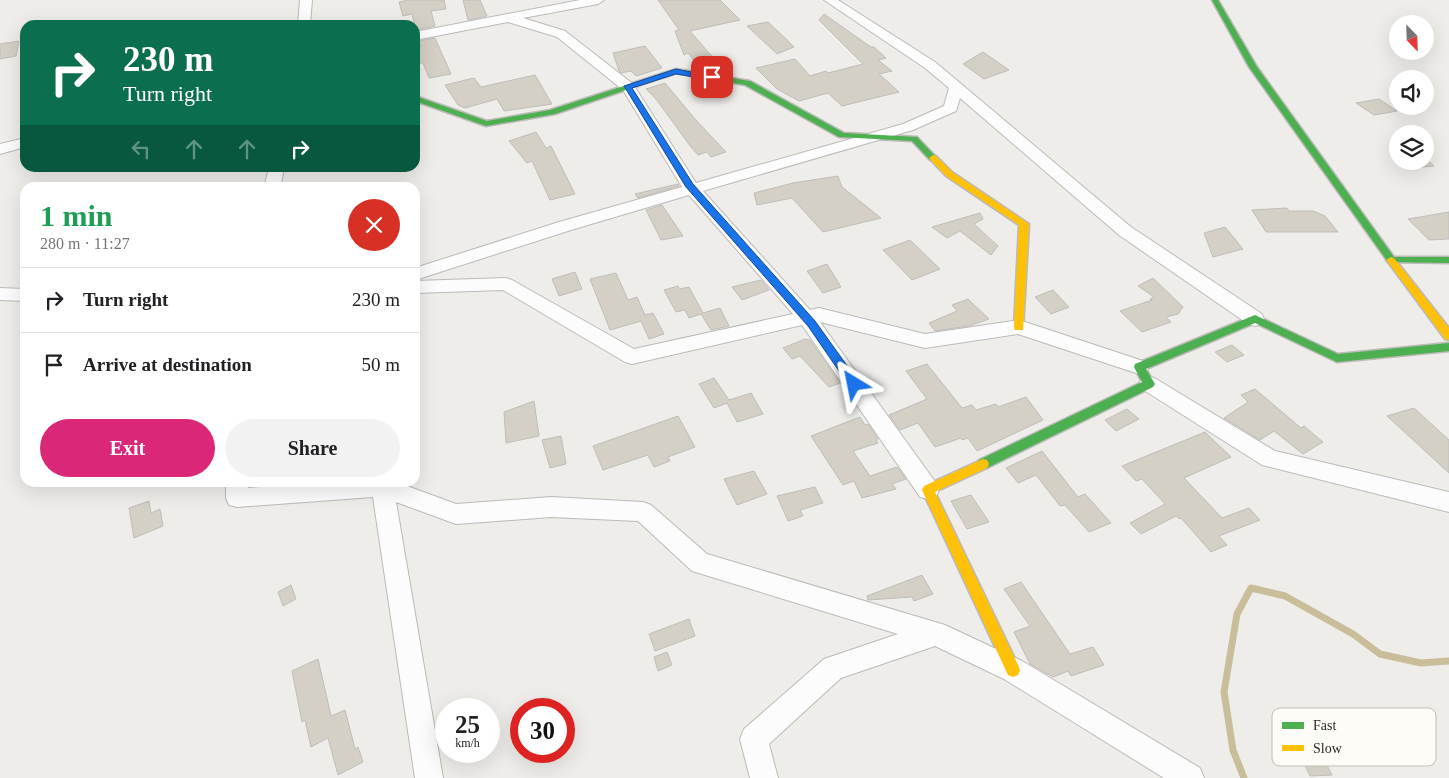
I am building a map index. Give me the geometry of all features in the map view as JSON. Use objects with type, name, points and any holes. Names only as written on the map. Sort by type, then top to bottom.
[{"type":"street","points":[[304,20],[306,0]]},
{"type":"street","points":[[420,35],[598,0]]},
{"type":"street","points":[[830,0],[930,65],[1125,231],[1255,319],[1337,358],[1449,348]]},
{"type":"street","points":[[1215,0],[1253,67],[1391,260],[1449,336]]},
{"type":"street","points":[[509,18],[561,34],[628,86],[693,190],[806,318],[928,490],[1012,670]]},
{"type":"street","points":[[420,100],[486,124],[552,112],[676,71],[747,83],[842,135],[914,139],[949,174],[1024,224],[1019,327]]},
{"type":"street","points":[[420,272],[565,226],[908,127],[951,108],[956,87]]},
{"type":"street","points":[[0,149],[20,143]]},
{"type":"street","points":[[1391,260],[1449,260]]},
{"type":"street","points":[[420,287],[506,284],[632,357],[819,315],[925,341],[1019,327],[1144,376],[1270,459],[1449,502]]},
{"type":"street","points":[[0,294],[20,295]]},
{"type":"street","points":[[928,490],[1255,319]]},
{"type":"street","points":[[237,487],[236,498],[383,487],[456,514],[550,507],[643,512],[700,563],[936,634],[1012,670],[1190,778]]},
{"type":"street","points":[[383,487],[429,778]]},
{"type":"street","points":[[764,778],[754,739],[833,668],[936,634]]},
{"type":"building","points":[[408,0],[444,0],[446,9],[431,11],[435,26],[420,29],[420,20],[414,20],[412,14],[403,16],[399,2]]},
{"type":"building","points":[[463,0],[480,0],[487,16],[468,20]]},
{"type":"building","points":[[658,0],[720,0],[740,20],[690,31],[715,60],[697,64],[688,53],[684,55],[675,31],[679,30]]},
{"type":"building","points":[[824,14],[871,47],[874,47],[886,58],[878,60],[892,71],[879,74],[899,92],[842,106],[828,93],[799,101],[777,89],[756,68],[795,59],[810,76],[863,64],[819,20]]},
{"type":"building","points":[[768,22],[794,47],[777,54],[747,26]]},
{"type":"building","points":[[435,38],[451,74],[429,78],[423,63],[420,63],[420,41]]},
{"type":"building","points":[[19,41],[16,56],[0,59],[0,44]]},
{"type":"building","points":[[645,46],[662,68],[636,76],[631,71],[621,73],[613,53]]},
{"type":"building","points":[[983,52],[1009,70],[984,79],[963,64]]},
{"type":"building","points":[[535,75],[552,104],[504,111],[497,99],[465,108],[458,105],[445,85],[474,78],[481,87]]},
{"type":"building","points":[[665,83],[726,152],[711,157],[707,152],[698,155],[656,99],[646,89]]},
{"type":"building","points":[[1379,99],[1389,106],[1389,112],[1374,115],[1356,103]]},
{"type":"building","points":[[536,132],[546,148],[551,146],[575,194],[550,200],[532,161],[527,163],[509,141]]},
{"type":"building","points":[[838,176],[842,187],[881,218],[823,232],[792,198],[757,205],[754,193],[793,183]]},
{"type":"building","points":[[678,184],[679,186],[638,198],[635,194]]},
{"type":"building","points":[[662,205],[683,236],[661,240],[646,210]]},
{"type":"building","points":[[1287,208],[1289,211],[1313,211],[1325,216],[1338,232],[1266,232],[1252,210]]},
{"type":"building","points":[[1449,212],[1449,239],[1429,240],[1408,219]]},
{"type":"building","points":[[980,213],[983,219],[974,224],[998,246],[991,255],[960,231],[947,238],[932,227]]},
{"type":"building","points":[[1225,227],[1243,249],[1213,257],[1204,233]]},
{"type":"building","points":[[910,240],[940,269],[912,280],[883,250]]},
{"type":"building","points":[[827,264],[841,287],[823,293],[807,271]]},
{"type":"building","points":[[575,272],[582,289],[559,296],[552,279]]},
{"type":"building","points":[[616,273],[628,300],[637,297],[645,315],[653,313],[664,334],[649,339],[641,321],[610,330],[590,279]]},
{"type":"building","points":[[1153,278],[1183,307],[1178,314],[1166,317],[1171,322],[1142,332],[1120,311],[1152,300],[1150,299],[1154,297],[1138,286]]},
{"type":"building","points":[[761,280],[769,290],[742,300],[732,287]]},
{"type":"building","points":[[678,286],[680,289],[689,287],[703,313],[720,308],[729,326],[711,330],[701,314],[689,318],[685,310],[676,312],[664,290]]},
{"type":"building","points":[[1053,290],[1069,307],[1051,314],[1035,297]]},
{"type":"building","points":[[968,299],[989,319],[969,326],[935,331],[929,323],[957,311],[952,305]]},
{"type":"building","points":[[805,339],[810,340],[840,383],[829,387],[800,356],[792,359],[783,348]]},
{"type":"building","points":[[1232,345],[1244,355],[1227,362],[1215,352]]},
{"type":"building","points":[[927,364],[962,408],[972,405],[976,410],[996,404],[998,407],[1026,397],[1043,420],[977,451],[968,438],[962,440],[961,438],[935,447],[918,423],[900,430],[889,415],[927,399],[906,371]]},
{"type":"building","points":[[714,378],[729,400],[751,393],[763,414],[737,422],[727,403],[714,408],[699,384]]},
{"type":"building","points":[[1255,389],[1301,428],[1304,426],[1323,442],[1303,454],[1274,431],[1260,440],[1224,418],[1248,402],[1241,395]]},
{"type":"building","points":[[534,401],[539,436],[506,443],[504,412]]},
{"type":"building","points":[[1414,408],[1449,440],[1449,473],[1387,416]]},
{"type":"building","points":[[1127,409],[1139,419],[1116,431],[1105,420]]},
{"type":"building","points":[[678,416],[695,447],[668,457],[670,461],[654,467],[648,455],[603,470],[593,446]]},
{"type":"building","points":[[860,417],[865,425],[868,424],[878,439],[876,440],[878,443],[853,451],[870,476],[897,467],[906,479],[892,484],[896,489],[862,498],[854,481],[843,485],[811,436]]},
{"type":"building","points":[[1205,432],[1231,457],[1184,478],[1222,518],[1249,508],[1260,520],[1219,536],[1227,545],[1211,552],[1181,518],[1179,519],[1176,516],[1141,534],[1130,523],[1165,504],[1142,479],[1136,481],[1122,466]]},
{"type":"building","points":[[561,436],[566,464],[550,468],[542,440]]},
{"type":"building","points":[[1042,451],[1078,497],[1085,494],[1111,523],[1089,532],[1065,505],[1060,506],[1036,475],[1018,483],[1006,468]]},
{"type":"building","points":[[754,471],[767,494],[737,505],[724,479]]},
{"type":"building","points":[[815,487],[823,503],[800,510],[803,516],[788,521],[777,496]]},
{"type":"building","points":[[971,495],[989,522],[967,529],[951,501]]},
{"type":"building","points":[[149,501],[151,513],[160,509],[163,526],[134,538],[129,508]]},
{"type":"building","points":[[922,575],[933,594],[914,601],[912,597],[868,600],[867,596]]},
{"type":"building","points":[[1021,582],[1070,654],[1093,647],[1104,665],[1071,676],[1068,671],[1053,677],[1030,664],[1014,632],[1030,626],[1004,589]]},
{"type":"building","points":[[291,585],[296,599],[283,606],[278,592]]},
{"type":"building","points":[[689,619],[695,636],[655,651],[649,634]]},
{"type":"building","points":[[667,652],[672,665],[658,671],[654,657]]},
{"type":"building","points":[[318,659],[331,716],[345,710],[355,749],[358,747],[363,762],[338,775],[328,738],[311,747],[305,720],[302,722],[292,671]]},
{"type":"building","points":[[1305,766],[1327,766],[1332,775],[1310,776]]},
{"type":"waterway","points":[[1244,778],[1233,750],[1224,692],[1237,614],[1251,588],[1285,596],[1353,634],[1380,654],[1421,663],[1449,661]]},
{"type":"traffic: fast","points":[[1215,0],[1253,67],[1391,260],[1449,260]]},
{"type":"traffic: fast","points":[[420,100],[486,124],[552,112],[676,71],[747,83],[842,135],[914,139],[933,158]]},
{"type":"traffic: fast","points":[[983,464],[1149,384],[1139,367],[1255,319],[1337,358],[1449,347]]},
{"type":"traffic: slow","points":[[933,158],[949,174],[1024,224],[1019,327]]},
{"type":"traffic: slow","points":[[1391,260],[1449,336]]},
{"type":"traffic: slow","points":[[983,464],[928,490],[1013,670]]},
{"type":"route","points":[[712,77],[676,71],[628,86],[689,185],[811,324],[854,384]]}]
